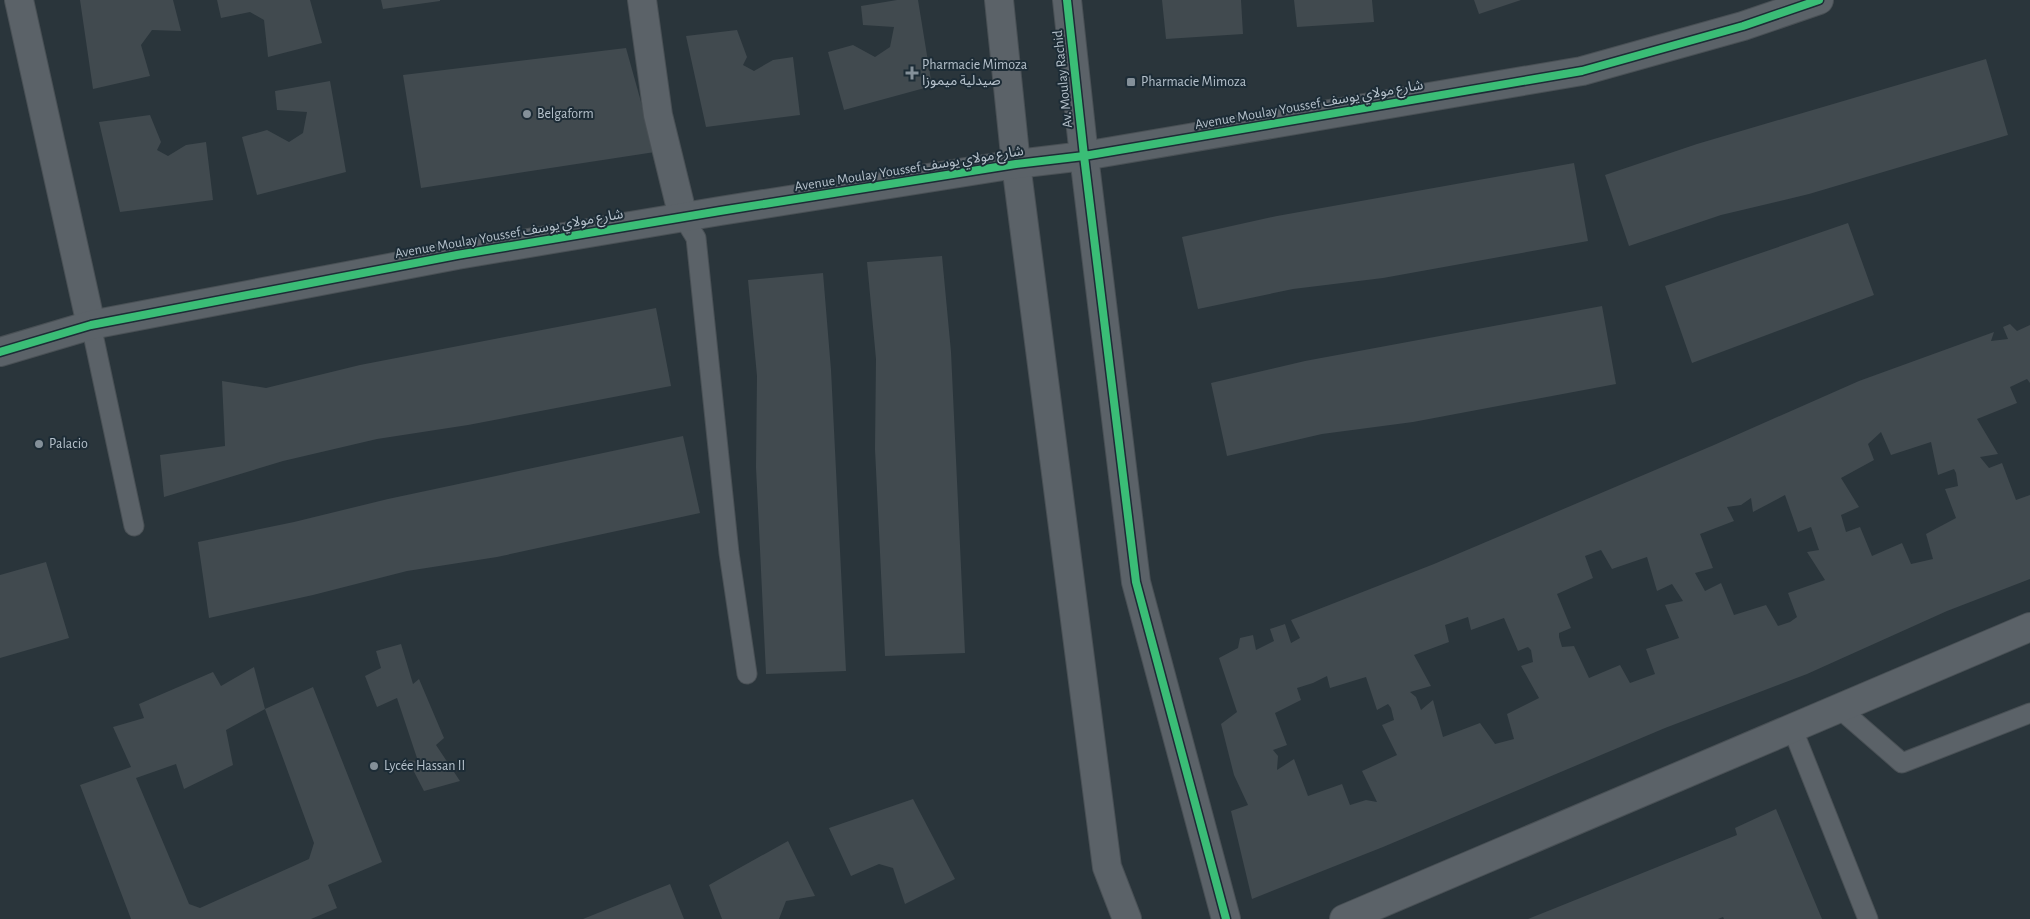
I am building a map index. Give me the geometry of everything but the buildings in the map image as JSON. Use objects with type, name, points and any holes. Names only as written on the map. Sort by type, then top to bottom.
[{"type":"street","points":[[19,0],[90,325]]},
{"type":"street","points":[[642,0],[658,115],[683,217]]},
{"type":"street","points":[[998,0],[1016,164],[1107,867],[1127,919]]},
{"type":"street","name":"Av. Moulay Rachid","points":[[1067,0],[1136,582],[1226,919]]},
{"type":"street","name":"Avenue Moulay Youssef شارع مولاي يوسف","points":[[0,352],[90,325],[457,255],[1016,164],[1084,156],[1582,71],[1743,26],[1819,0]]},
{"type":"street","points":[[1344,919],[1793,730],[2030,627]]},
{"type":"lane","points":[[683,217],[696,238],[730,553],[747,674]]},
{"type":"lane","points":[[90,325],[134,526]]},
{"type":"lane","points":[[1840,709],[1902,763],[2030,713]]},
{"type":"lane","points":[[1793,730],[1868,919]]},
{"type":"cycle path","points":[[1067,0],[1136,582],[1226,919]]},
{"type":"cycle path","points":[[0,352],[91,325],[457,255],[1016,164],[1084,156],[1582,71],[1743,26],[1819,0]]},
{"type":"place","name":"Pharmacie Mimoza صيدلية ميموزا","points":[[912,73]]},
{"type":"place","name":"Pharmacie Mimoza","points":[[1131,82]]},
{"type":"place","name":"Belgaform","points":[[527,114]]},
{"type":"place","name":"Palacio","points":[[39,444]]},
{"type":"place","name":"Lycée Hassan II","points":[[374,766]]}]
